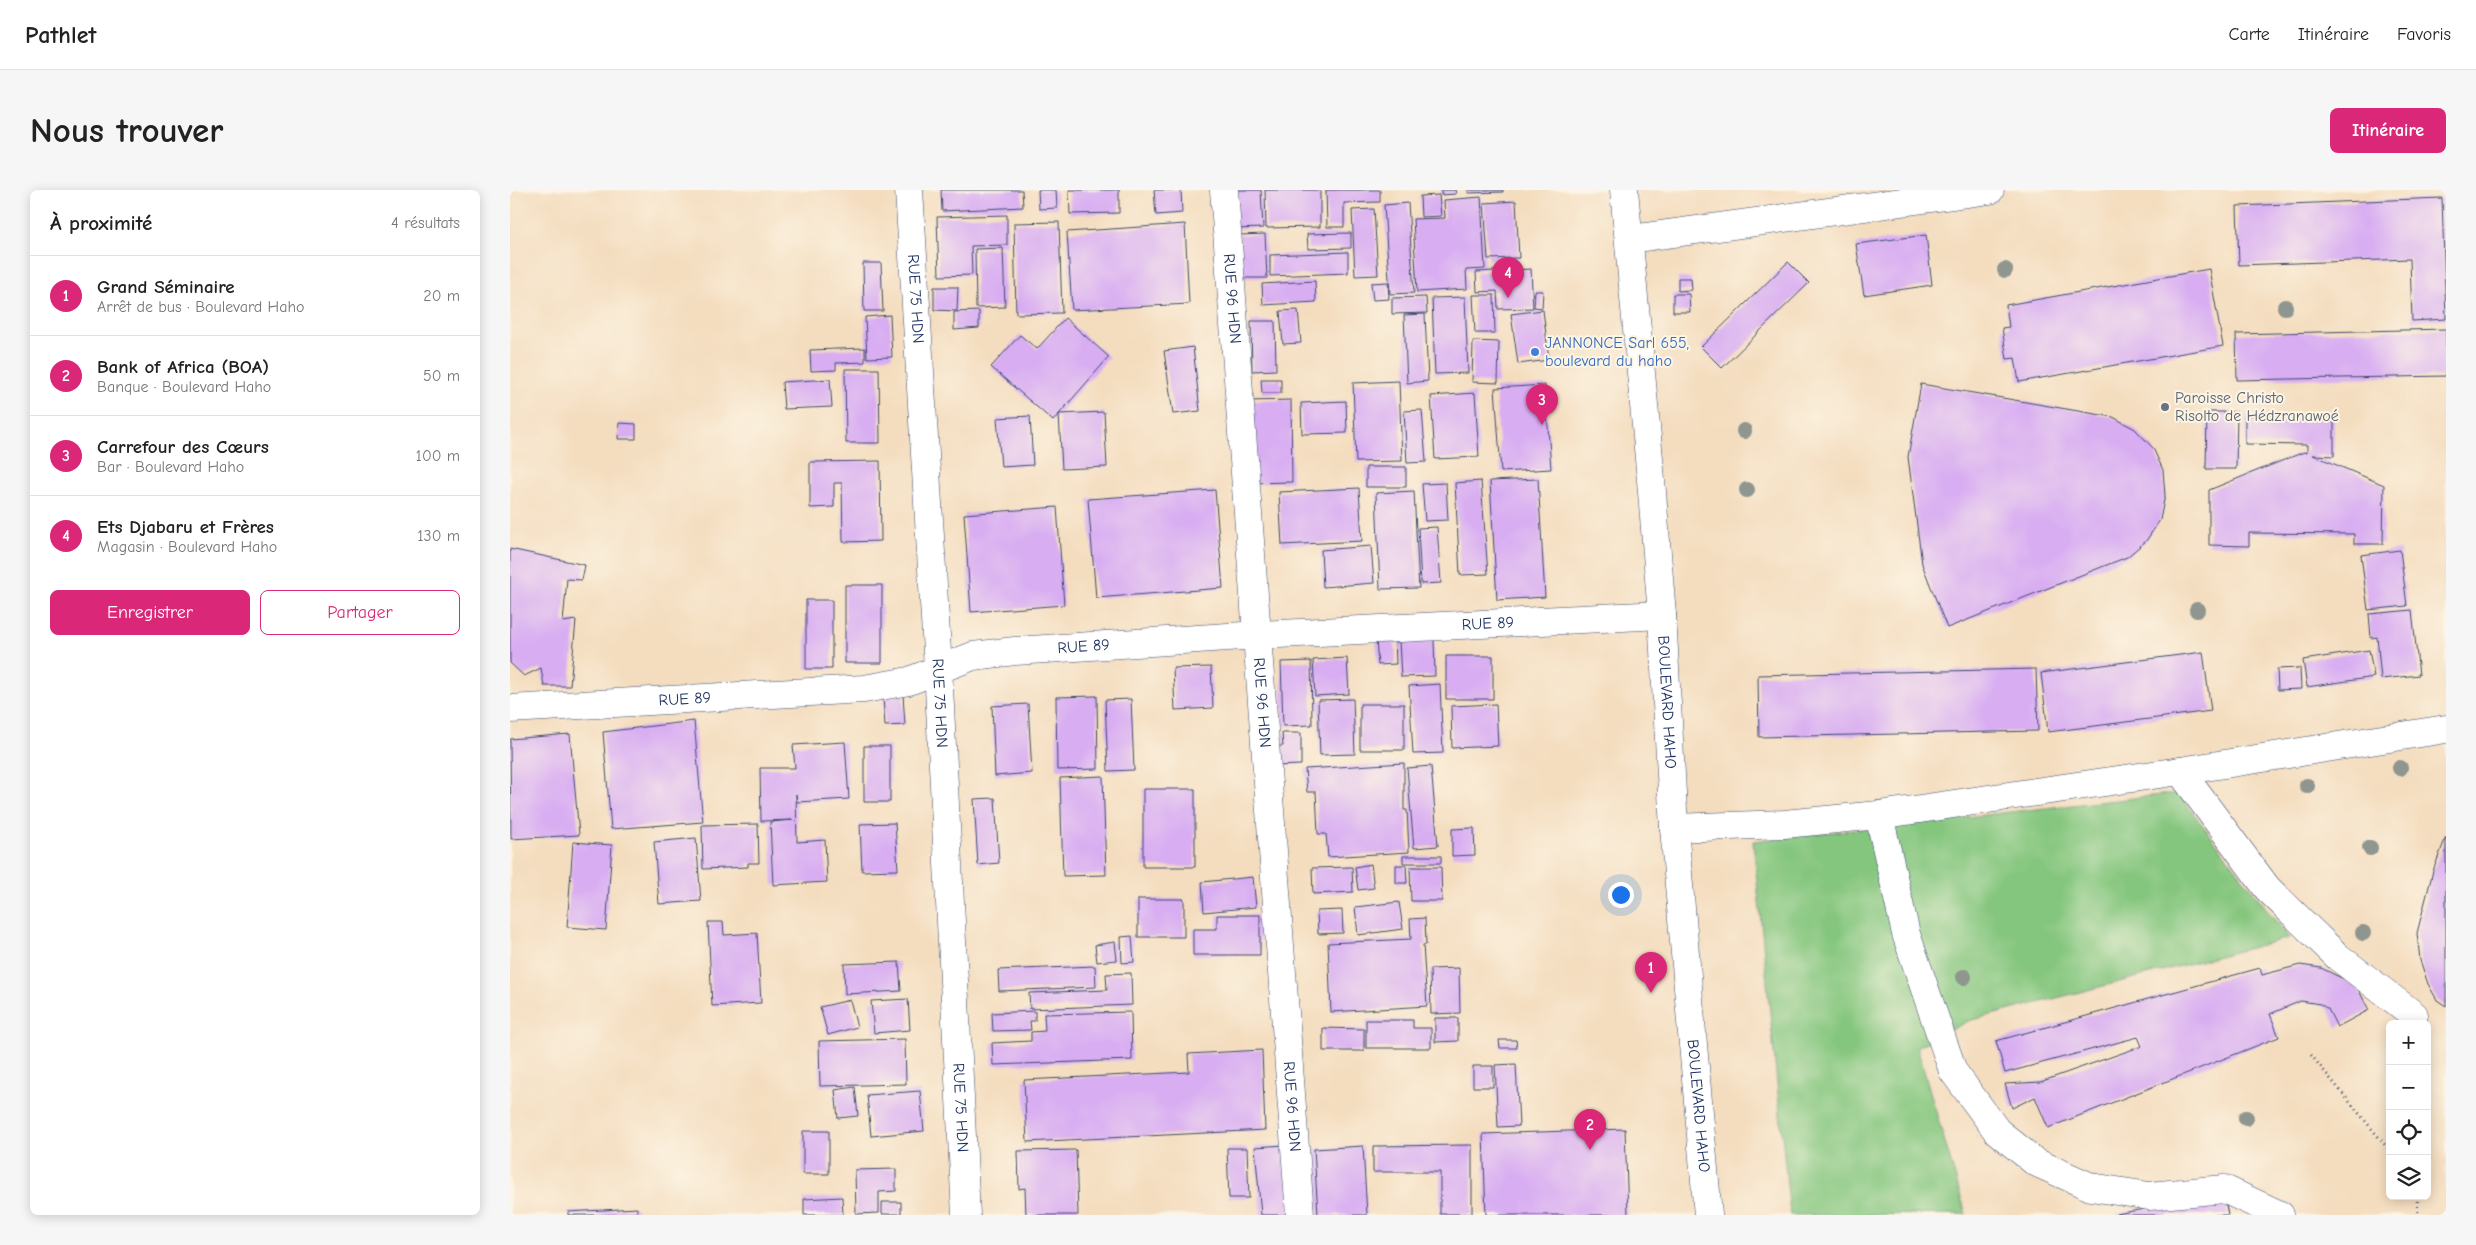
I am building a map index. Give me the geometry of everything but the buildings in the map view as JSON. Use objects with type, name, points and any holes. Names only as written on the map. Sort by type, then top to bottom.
[{"type":"street","name":"RUE 75 HDN","points":[[908,190],[938,668],[966,1215]]},
{"type":"street","name":"RUE 96 HDN","points":[[1224,190],[1300,1215]]},
{"type":"street","name":"BOULEVARD HAHO","points":[[1624,190],[1630,238],[1662,615],[1674,828],[1708,1215]]},
{"type":"street","points":[[1630,238],[1990,190]]},
{"type":"street","name":"RUE 89","points":[[510,709],[864,689],[910,682],[938,668],[973,656],[1015,651],[1258,635],[1662,615]]},
{"type":"street","points":[[1674,828],[1784,824],[1879,814],[2180,771],[2446,729]]},
{"type":"street","points":[[2180,771],[2267,888],[2338,957],[2414,1015]]},
{"type":"street","points":[[1879,814],[1906,934],[1953,1071],[1997,1131],[2035,1162],[2091,1187],[2149,1196],[2224,1189],[2280,1215]]},
{"type":"path","points":[[2311,1055],[2386,1146]]},
{"type":"path","points":[[2417,1200],[2418,1215]]},
{"type":"green space","points":[[2178,793],[2289,938],[1968,1021],[1917,1047],[1966,1214],[1790,1215],[1753,841]]},
{"type":"place","name":"Ets Djabaru et Frères","points":[[1508,298]]},
{"type":"place","name":"JANNONCE Sarl 655, boulevard du haho","points":[[1535,352]]},
{"type":"place","name":"Paroisse Christo Risolto de Hédzranawoé","points":[[2165,407]]},
{"type":"place","name":"Carrefour des Cœurs","points":[[1542,425]]},
{"type":"place","name":"Grand Séminaire","points":[[1651,993]]},
{"type":"place","name":"Bank of Africa (BOA)","points":[[1590,1150]]}]
